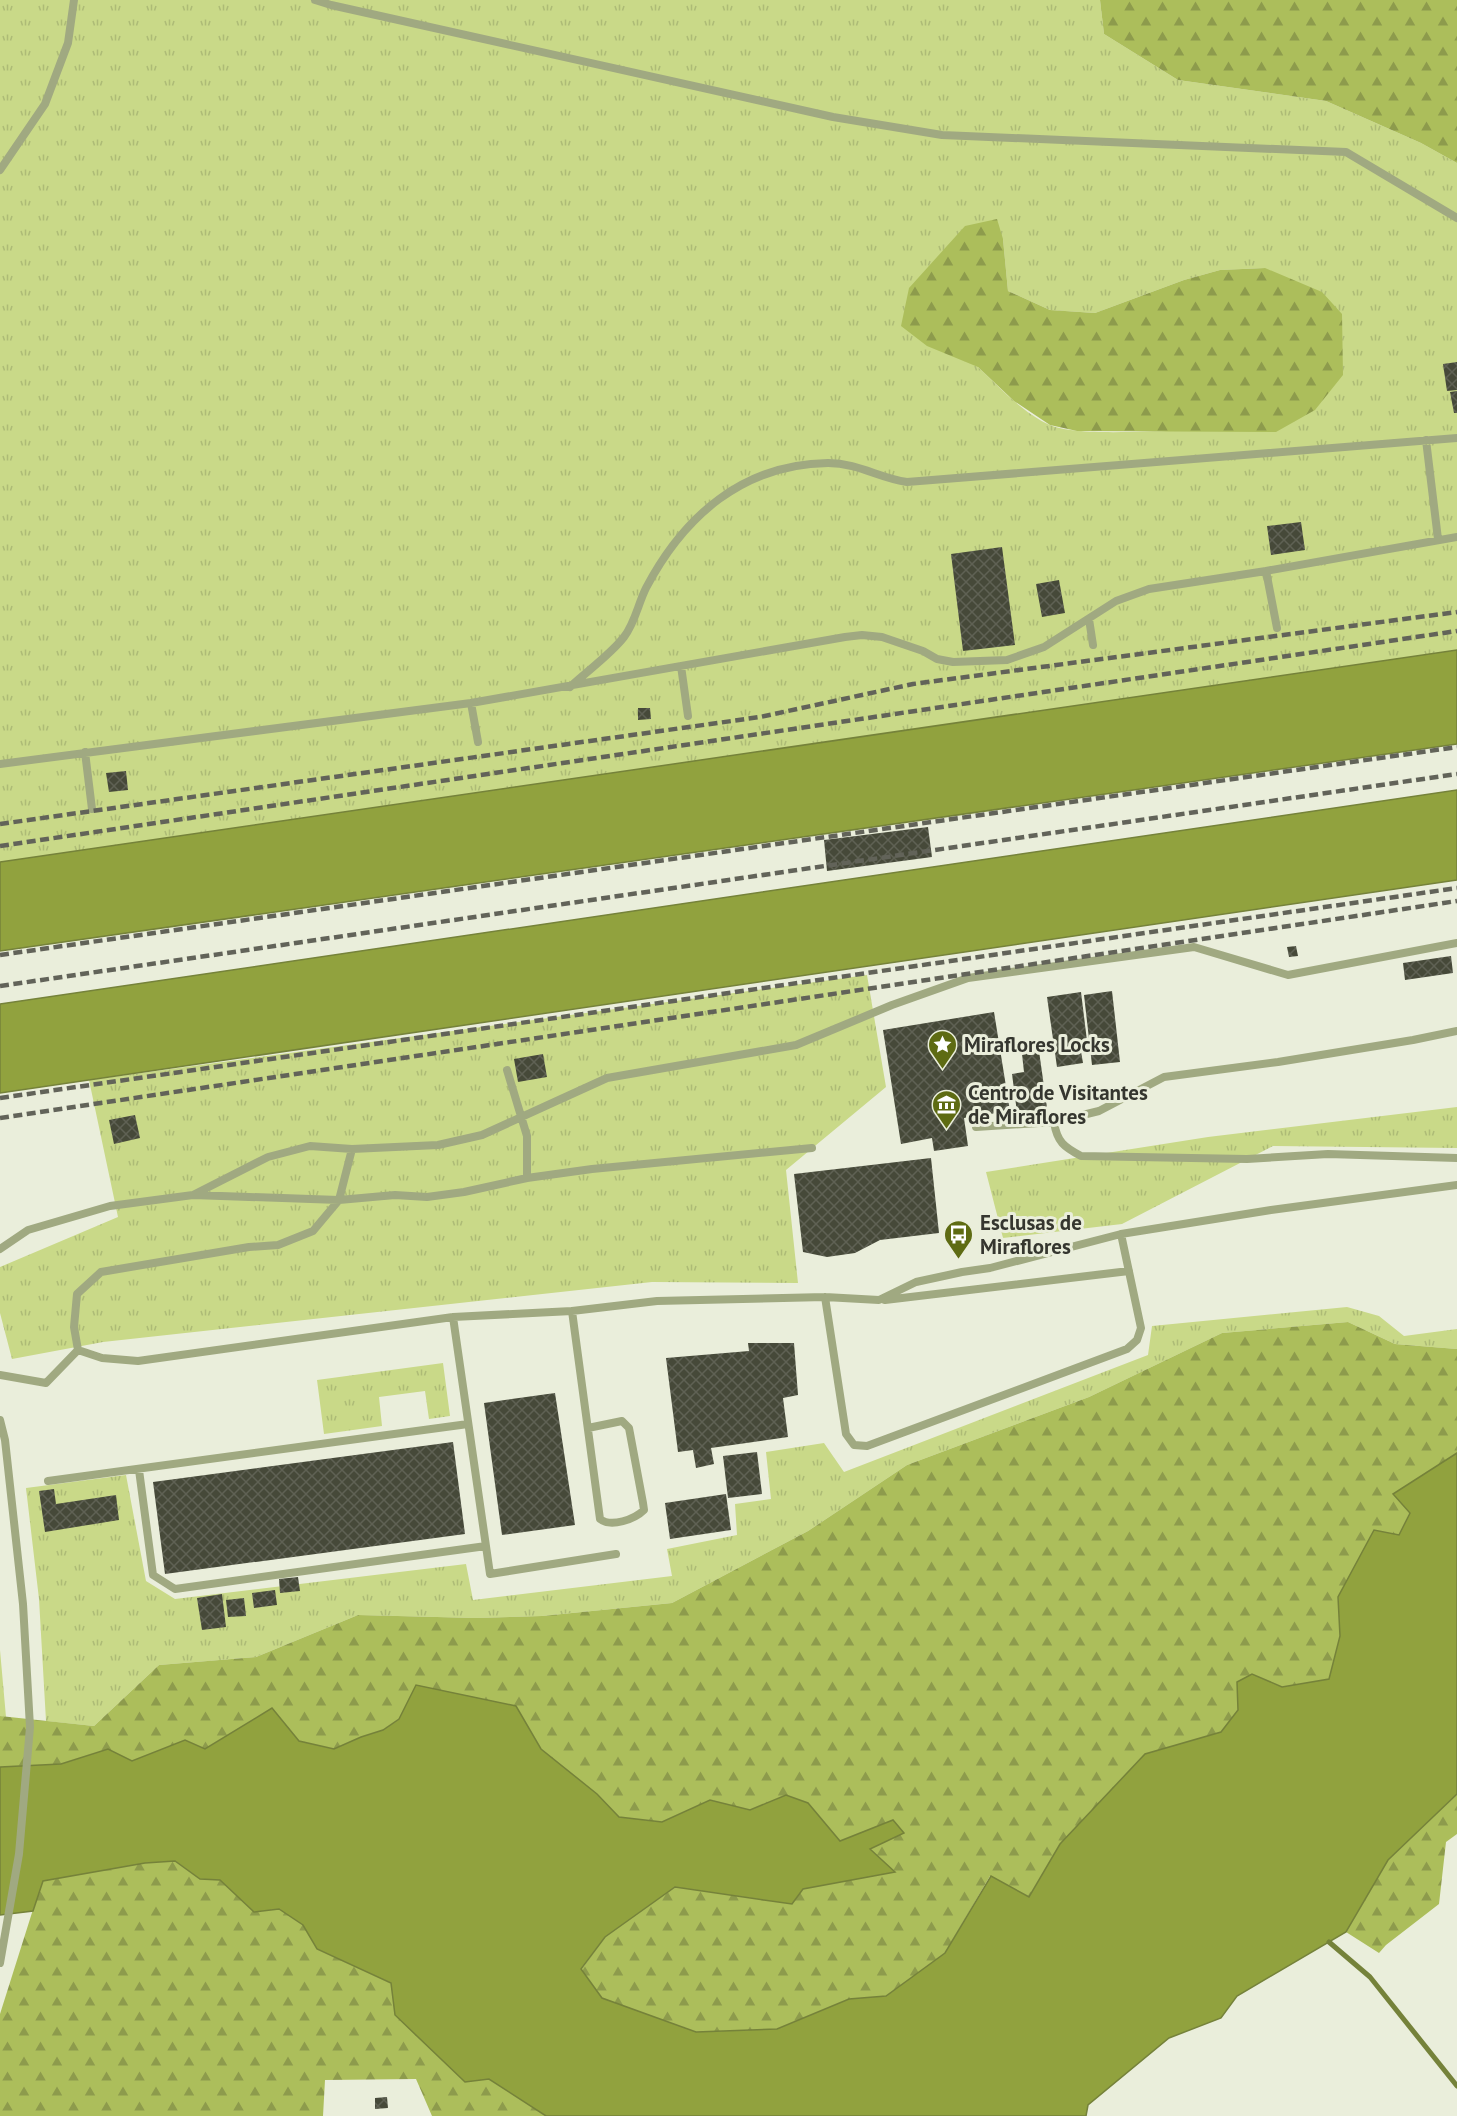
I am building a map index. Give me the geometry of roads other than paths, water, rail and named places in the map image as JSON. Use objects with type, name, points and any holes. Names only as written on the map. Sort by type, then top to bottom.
[{"type":"lane","points":[[0,170],[45,104],[68,43],[74,0]]},
{"type":"lane","points":[[315,0],[832,117],[942,135],[1347,152],[1457,218]]},
{"type":"lane","points":[[570,687],[623,639],[633,622],[647,587],[663,560],[682,533],[700,514],[736,488],[777,470],[799,465],[830,463],[859,467],[907,482],[1457,438]]},
{"type":"lane","points":[[1426,441],[1438,539]]},
{"type":"lane","points":[[0,764],[471,704],[862,635],[901,642],[938,659],[953,662],[1006,660],[1044,647],[1116,601],[1149,589],[1457,537]]},
{"type":"lane","points":[[1266,571],[1277,628]]},
{"type":"lane","points":[[1089,619],[1093,645]]},
{"type":"lane","points":[[681,666],[688,716]]},
{"type":"lane","points":[[471,704],[478,742]]},
{"type":"lane","points":[[85,752],[92,809]]},
{"type":"lane","points":[[193,1195],[268,1157],[310,1146],[352,1149],[438,1145],[482,1135],[607,1078],[796,1045],[892,1005],[969,978],[1194,947],[1288,975],[1457,943]]},
{"type":"lane","points":[[976,1127],[1054,1122],[1112,1106],[1164,1077],[1278,1062],[1457,1031]]},
{"type":"lane","points":[[507,1070],[527,1136],[527,1178]]},
{"type":"lane","points":[[1054,1122],[1056,1136],[1067,1148],[1081,1156],[1247,1159],[1328,1154],[1457,1158]]},
{"type":"lane","points":[[0,1249],[28,1230],[110,1206],[193,1195],[339,1200],[395,1195],[427,1197],[464,1192],[527,1178],[592,1169],[812,1148]]},
{"type":"lane","points":[[78,1350],[74,1327],[77,1294],[100,1272],[249,1247],[278,1245],[313,1231],[339,1200],[352,1149]]},
{"type":"lane","points":[[879,1300],[916,1282],[990,1268],[1121,1234],[1271,1210],[1457,1185]]},
{"type":"lane","points":[[825,1297],[846,1434],[854,1445],[867,1446],[1127,1349],[1137,1340],[1141,1328],[1121,1234]]},
{"type":"lane","points":[[78,1350],[102,1358],[138,1361],[453,1317],[572,1311],[657,1300],[825,1297],[879,1300],[1129,1272]]},
{"type":"lane","points":[[572,1311],[600,1519],[604,1523],[610,1523],[639,1515],[644,1510],[629,1428],[622,1421],[588,1428]]},
{"type":"lane","points":[[453,1317],[490,1574],[616,1554]]},
{"type":"lane","points":[[0,1375],[46,1383],[78,1350]]},
{"type":"lane","points":[[0,1420],[5,1440],[23,1604],[30,1727],[19,1854],[0,1963]]},
{"type":"lane","points":[[48,1481],[468,1424]]},
{"type":"lane","points":[[138,1470],[153,1575],[175,1589],[486,1546]]},
{"type":"waterway","points":[[1329,1942],[1370,1977],[1457,2086]]},
{"type":"railway","points":[[0,824],[760,717],[913,684],[1457,612]]},
{"type":"railway","points":[[0,846],[1457,631]]},
{"type":"railway","points":[[0,955],[1457,747]]},
{"type":"railway","points":[[0,986],[1457,774]]},
{"type":"railway","points":[[0,1098],[1457,888]]},
{"type":"railway","points":[[0,1118],[1457,901]]},
{"type":"place","name":"Miraflores Locks","points":[[943,1070]]},
{"type":"place","name":"Centro de Visitantes de Miraflores","points":[[947,1130]]},
{"type":"place","name":"Esclusas de Miraflores","points":[[959,1260]]}]
